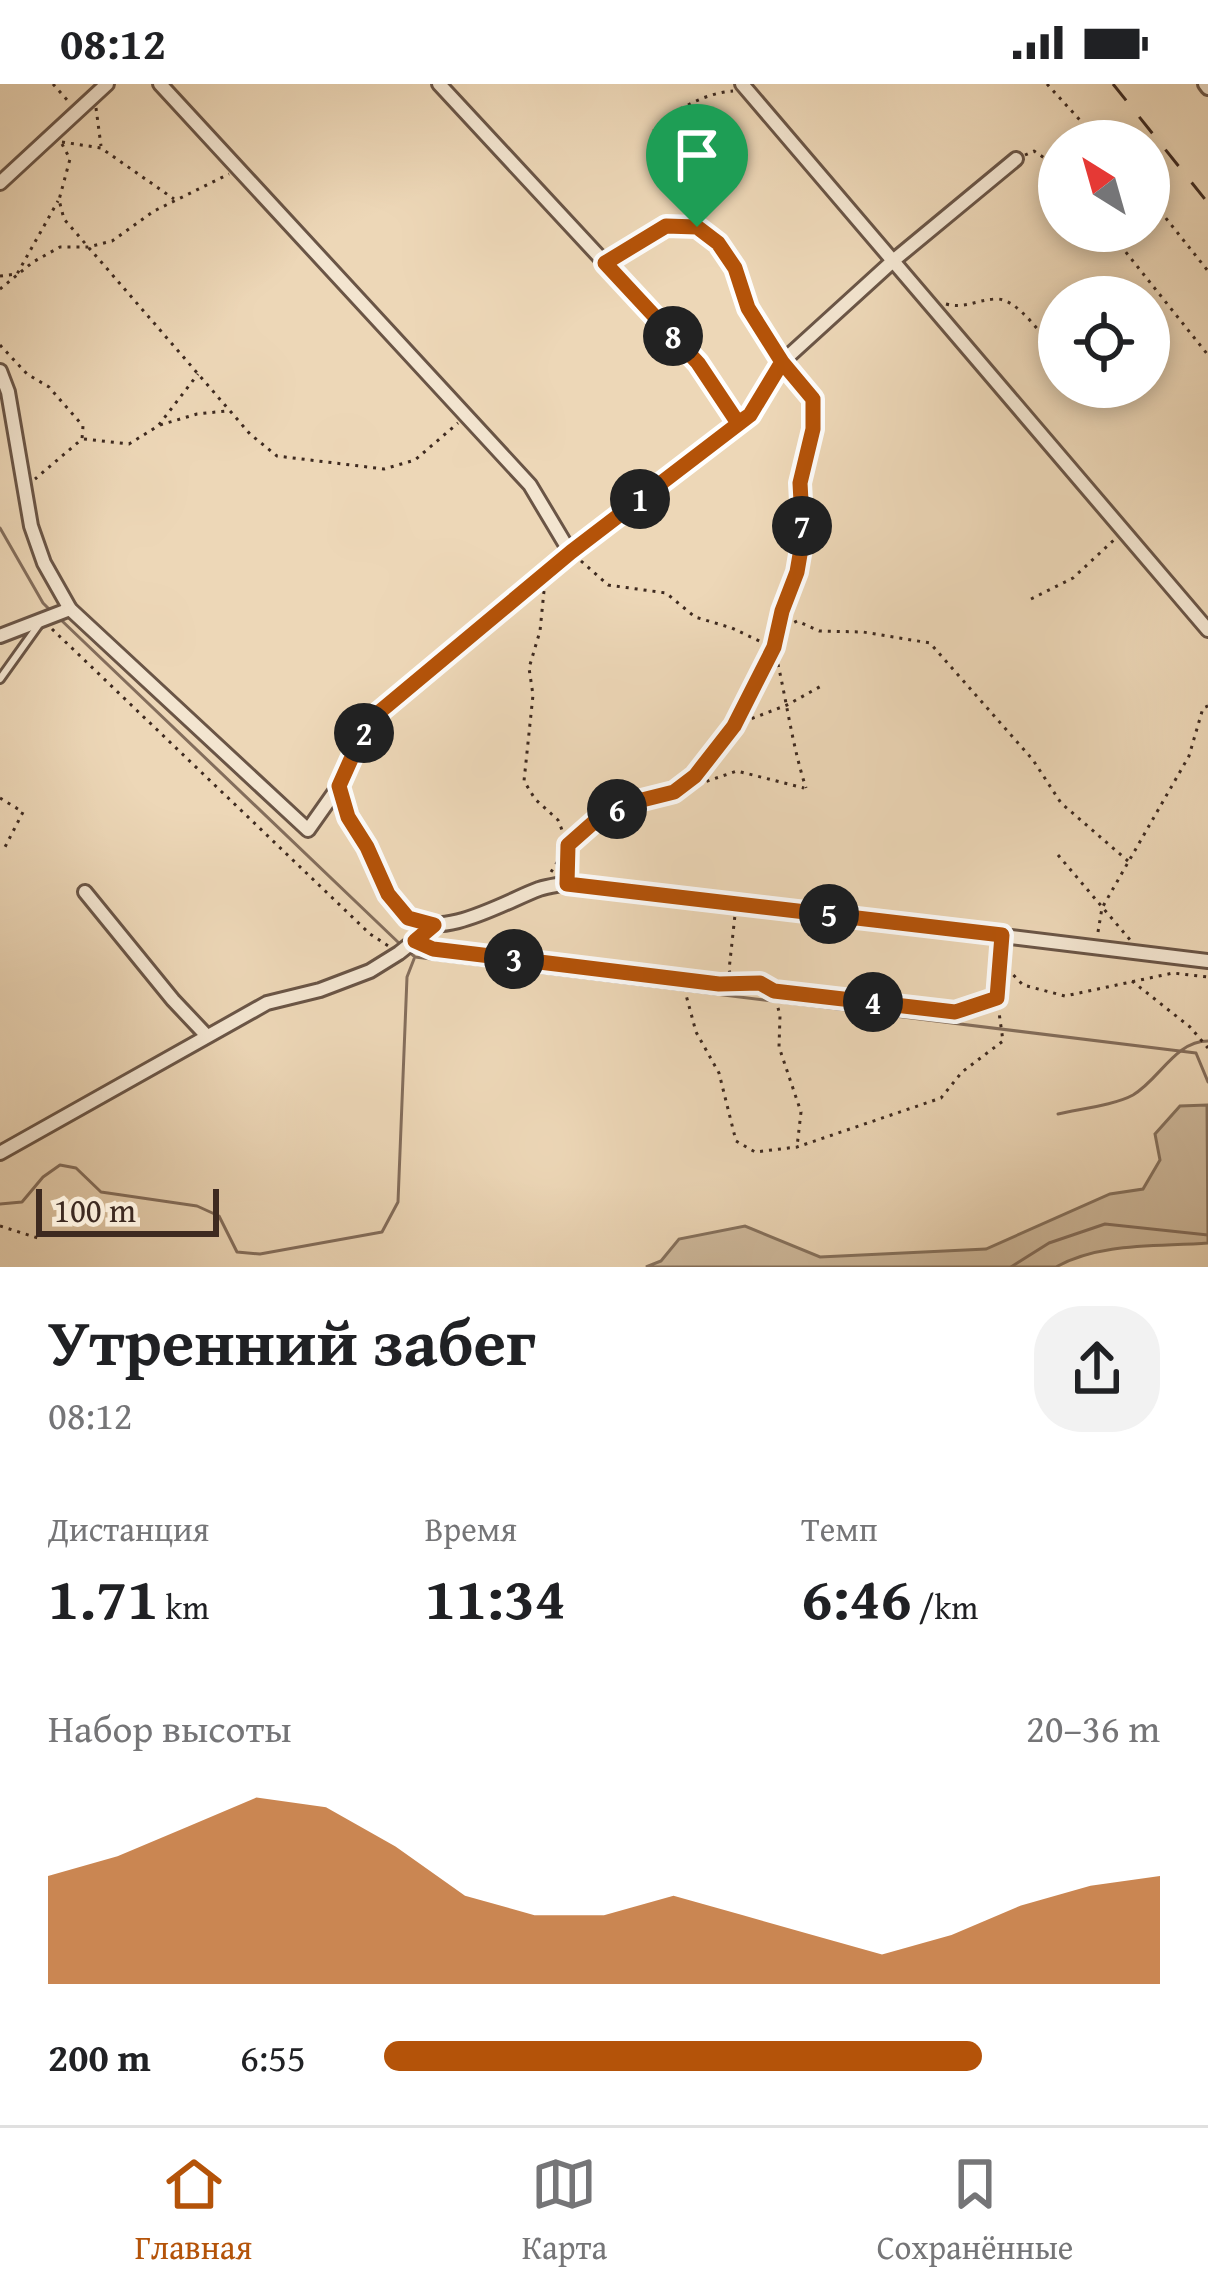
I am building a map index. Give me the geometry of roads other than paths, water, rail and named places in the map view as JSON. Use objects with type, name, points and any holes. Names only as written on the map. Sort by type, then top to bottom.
[{"type":"street","points":[[0,183],[58,137],[106,84]]},
{"type":"street","points":[[160,84],[530,484],[571,552]]},
{"type":"street","points":[[439,84],[698,363],[738,423]]},
{"type":"street","points":[[744,87],[1208,631]]},
{"type":"street","points":[[0,371],[32,526],[44,562],[70,609],[308,830],[339,786],[377,714],[546,572],[750,415],[782,362],[894,260],[1016,159]]},
{"type":"street","points":[[0,636],[70,609]]},
{"type":"street","points":[[339,786],[348,817],[388,894],[408,918],[434,925],[487,914],[541,889],[567,884],[1208,961]]},
{"type":"street","points":[[85,892],[207,1036]]},
{"type":"street","points":[[0,1153],[267,1004],[370,971],[434,925]]},
{"type":"lane","points":[[0,679],[42,620]]},
{"type":"waterway","points":[[0,528],[53,613]]},
{"type":"waterway","points":[[60,619],[400,944]]},
{"type":"waterway","points":[[407,950],[415,957],[1196,1053],[1208,1082]]},
{"type":"waterway","points":[[0,1204],[22,1202],[60,1165],[76,1168],[101,1192],[197,1206],[219,1216],[237,1252],[260,1254],[382,1232],[398,1202],[407,977],[414,959]]},
{"type":"waterway","points":[[1058,1114],[1133,1095],[1186,1047],[1208,1041]]},
{"type":"waterway","points":[[1011,1267],[1049,1243],[1105,1224],[1208,1235]]},
{"type":"railway","points":[[1113,84],[1208,203]]}]
